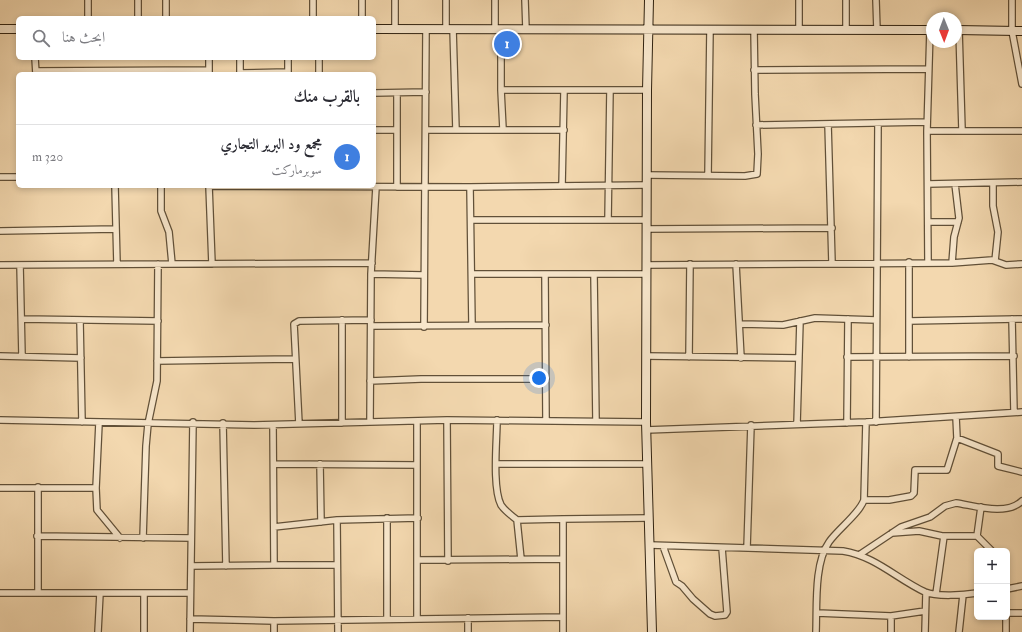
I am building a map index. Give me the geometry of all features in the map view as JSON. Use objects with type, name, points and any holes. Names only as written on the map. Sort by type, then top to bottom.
[{"type":"street","points":[[88,0],[88,16]]},
{"type":"street","points":[[138,0],[138,16]]},
{"type":"street","points":[[166,0],[166,16]]},
{"type":"street","points":[[313,0],[313,16]]},
{"type":"street","points":[[362,0],[362,16]]},
{"type":"street","points":[[395,0],[395,28]]},
{"type":"street","points":[[446,0],[456,130]]},
{"type":"street","points":[[495,0],[503,129]]},
{"type":"street","points":[[526,0],[526,29]]},
{"type":"street","points":[[649,0],[646,220],[646,426],[652,632]]},
{"type":"street","points":[[799,0],[799,30]]},
{"type":"street","points":[[846,0],[846,29]]},
{"type":"street","points":[[876,0],[877,30]]},
{"type":"street","points":[[1012,0],[1012,31],[1022,84]]},
{"type":"street","points":[[0,29],[16,29]]},
{"type":"street","points":[[376,29],[926,30]]},
{"type":"street","points":[[424,326],[426,29]]},
{"type":"street","points":[[708,175],[710,30]]},
{"type":"street","points":[[647,175],[745,176],[757,174],[758,154],[754,70],[754,30]]},
{"type":"street","points":[[962,30],[1022,31]]},
{"type":"street","points":[[928,262],[927,122],[930,48]]},
{"type":"street","points":[[958,48],[962,130]]},
{"type":"street","points":[[36,60],[36,72]]},
{"type":"street","points":[[209,60],[209,72]]},
{"type":"street","points":[[240,60],[240,72]]},
{"type":"street","points":[[288,60],[288,72]]},
{"type":"street","points":[[319,60],[319,72]]},
{"type":"street","points":[[754,70],[928,69]]},
{"type":"street","points":[[501,90],[647,90]]},
{"type":"street","points":[[608,220],[610,90]]},
{"type":"street","points":[[562,186],[564,91]]},
{"type":"street","points":[[376,93],[426,92]]},
{"type":"street","points":[[397,93],[397,187]]},
{"type":"street","points":[[756,125],[927,122]]},
{"type":"street","points":[[876,422],[878,123]]},
{"type":"street","points":[[828,124],[832,263]]},
{"type":"street","points":[[376,130],[396,130]]},
{"type":"street","points":[[426,130],[564,130]]},
{"type":"street","points":[[927,131],[1022,131]]},
{"type":"street","points":[[0,177],[16,176]]},
{"type":"street","points":[[928,184],[1022,182]]},
{"type":"street","points":[[993,183],[993,206],[998,232],[995,261]]},
{"type":"street","points":[[952,263],[954,237],[958,222],[955,184]]},
{"type":"street","points":[[376,187],[647,185]]},
{"type":"street","points":[[470,187],[472,325]]},
{"type":"street","points":[[115,188],[117,264]]},
{"type":"street","points":[[161,188],[161,211],[169,232],[172,264]]},
{"type":"street","points":[[209,188],[212,264]]},
{"type":"street","points":[[370,422],[372,263],[376,188]]},
{"type":"street","points":[[471,220],[646,220]]},
{"type":"street","points":[[928,222],[958,222]]},
{"type":"street","points":[[646,229],[832,228]]},
{"type":"street","points":[[0,231],[116,230]]},
{"type":"street","points":[[646,265],[909,262],[952,263],[995,261],[1006,265],[1022,264]]},
{"type":"street","points":[[909,262],[909,357]]},
{"type":"street","points":[[0,265],[372,263]]},
{"type":"street","points":[[144,538],[148,424],[155,393],[157,361],[158,264]]},
{"type":"street","points":[[689,357],[690,264]]},
{"type":"street","points":[[736,264],[741,358]]},
{"type":"street","points":[[20,265],[22,356]]},
{"type":"street","points":[[372,274],[424,275]]},
{"type":"street","points":[[472,274],[646,274]]},
{"type":"street","points":[[545,275],[546,420]]},
{"type":"street","points":[[594,275],[596,421]]},
{"type":"street","points":[[22,318],[80,321],[158,321]]},
{"type":"street","points":[[740,324],[783,325],[815,318],[876,320]]},
{"type":"street","points":[[846,423],[848,319]]},
{"type":"street","points":[[1012,319],[1014,356],[1014,412]]},
{"type":"street","points":[[909,321],[1022,319]]},
{"type":"street","points":[[299,424],[293,328],[295,322],[342,320],[424,326],[546,325]]},
{"type":"street","points":[[342,320],[342,423]]},
{"type":"street","points":[[80,321],[82,422]]},
{"type":"street","points":[[797,424],[800,321]]},
{"type":"street","points":[[0,356],[81,358]]},
{"type":"street","points":[[646,356],[799,358]]},
{"type":"street","points":[[847,356],[1014,356]]},
{"type":"street","points":[[157,361],[295,359]]},
{"type":"street","points":[[370,381],[422,379],[546,379]]},
{"type":"street","points":[[0,420],[148,424],[194,422],[273,425],[447,420],[546,420],[596,421],[646,426],[876,422],[1022,412]]},
{"type":"street","points":[[864,500],[889,500],[912,496],[914,470],[947,470],[957,438],[956,417]]},
{"type":"street","points":[[447,420],[448,561]]},
{"type":"street","points":[[497,420],[496,464],[499,500],[504,509],[517,520],[521,559]]},
{"type":"street","points":[[417,421],[417,619]]},
{"type":"street","points":[[190,632],[194,422]]},
{"type":"street","points":[[816,632],[819,574],[824,550],[838,530],[864,500],[866,422]]},
{"type":"street","points":[[99,423],[96,488],[97,510],[120,538]]},
{"type":"street","points":[[223,423],[226,566]]},
{"type":"street","points":[[273,425],[274,565]]},
{"type":"street","points":[[747,548],[751,425]]},
{"type":"street","points":[[957,438],[998,454],[998,466],[1022,472]]},
{"type":"street","points":[[274,464],[417,465]]},
{"type":"street","points":[[320,464],[322,522]]},
{"type":"street","points":[[496,464],[647,464]]},
{"type":"street","points":[[38,487],[38,592]]},
{"type":"street","points":[[0,488],[96,488]]},
{"type":"street","points":[[859,555],[904,525],[930,517],[940,508],[950,504],[956,503],[981,507],[1008,508],[1015,506],[1022,501]]},
{"type":"street","points":[[977,536],[981,507]]},
{"type":"street","points":[[387,518],[387,618]]},
{"type":"street","points":[[274,527],[337,520],[418,518]]},
{"type":"street","points":[[517,520],[563,518],[648,518]]},
{"type":"street","points":[[563,518],[563,632]]},
{"type":"street","points":[[337,520],[338,632]]},
{"type":"street","points":[[890,534],[919,531],[944,536],[977,536],[989,548]]},
{"type":"street","points":[[37,536],[191,538]]},
{"type":"street","points":[[936,594],[944,536]]},
{"type":"street","points":[[650,545],[824,550],[859,555],[882,565],[926,593],[963,595],[974,593]]},
{"type":"street","points":[[663,546],[676,582],[682,586],[696,602],[710,614],[715,616],[725,615],[727,612],[722,548]]},
{"type":"street","points":[[417,560],[448,561],[563,559]]},
{"type":"street","points":[[191,566],[337,565]]},
{"type":"street","points":[[1010,588],[1022,586]]},
{"type":"street","points":[[0,593],[190,593]]},
{"type":"street","points":[[98,632],[100,593]]},
{"type":"street","points":[[144,593],[144,632]]},
{"type":"street","points":[[925,632],[926,593]]},
{"type":"street","points":[[959,632],[963,595]]},
{"type":"street","points":[[817,613],[891,616],[925,611]]},
{"type":"street","points":[[1010,613],[1022,613]]},
{"type":"street","points":[[891,616],[891,632]]},
{"type":"street","points":[[190,619],[274,620],[563,617]]},
{"type":"street","points":[[468,618],[468,632]]},
{"type":"street","points":[[274,620],[274,632]]},
{"type":"street","points":[[1006,620],[1006,632]]},
{"type":"place","name":"مجمع ود البرير التجاري","points":[[507,44]]}]
